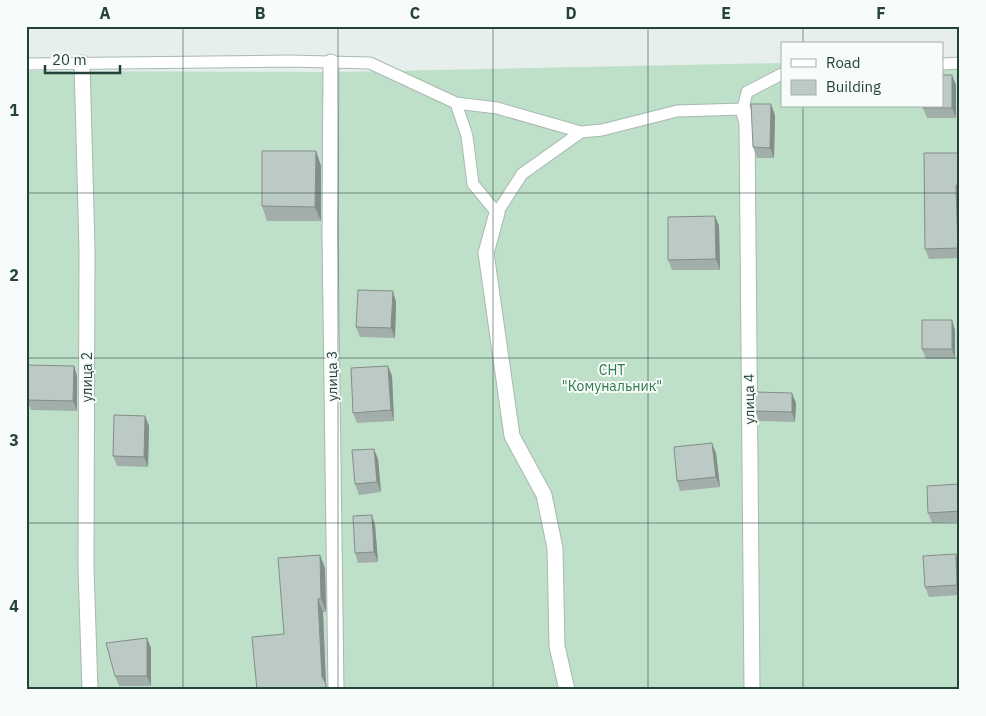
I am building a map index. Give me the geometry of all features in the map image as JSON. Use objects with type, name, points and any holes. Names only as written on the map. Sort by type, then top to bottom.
[{"type":"street","name":"улица 3","points":[[331,62],[330,234],[336,690]]},
{"type":"street","name":"улица 2","points":[[82,63],[87,249],[86,568],[90,690]]},
{"type":"street","name":"улица 4","points":[[743,109],[747,123],[752,690]]},
{"type":"street","points":[[497,214],[486,252],[512,436],[544,495],[555,548],[557,646],[567,690]]},
{"type":"lane","points":[[26,64],[370,63],[456,103],[497,108],[581,132],[602,130],[677,111],[743,109],[747,92],[781,75]]},
{"type":"lane","points":[[944,64],[960,63]]},
{"type":"lane","points":[[456,103],[467,136],[473,184],[497,214],[522,174],[581,132]]},
{"type":"green space","name":"СНТ \"Комунальник\"","points":[[944,62],[960,62],[960,690],[26,690],[26,71],[334,72],[781,63],[781,108],[944,108]]},
{"type":"building","points":[[944,75],[952,75],[952,108],[944,108]]},
{"type":"building","points":[[751,104],[771,104],[770,148],[753,147]]},
{"type":"building","points":[[262,151],[316,151],[315,207],[262,206]]},
{"type":"building","points":[[924,153],[960,153],[960,185],[956,185],[958,248],[925,249]]},
{"type":"building","points":[[715,216],[716,259],[668,260],[668,217]]},
{"type":"building","points":[[358,290],[393,291],[391,328],[356,327]]},
{"type":"building","points":[[922,320],[952,320],[952,349],[922,349]]},
{"type":"building","points":[[28,365],[74,366],[73,401],[27,400]]},
{"type":"building","points":[[388,366],[391,410],[353,413],[351,368]]},
{"type":"building","points":[[755,392],[792,393],[792,412],[755,411]]},
{"type":"building","points":[[114,415],[145,416],[144,457],[113,456]]},
{"type":"building","points":[[712,443],[716,477],[677,481],[674,447]]},
{"type":"building","points":[[374,449],[377,482],[355,484],[352,450]]},
{"type":"building","points":[[960,484],[960,511],[928,513],[927,486]]},
{"type":"building","points":[[372,515],[374,552],[355,553],[353,516]]},
{"type":"building","points":[[956,554],[957,585],[925,587],[923,556]]},
{"type":"building","points":[[320,555],[321,598],[318,599],[322,677],[326,684],[326,690],[257,690],[252,637],[284,634],[278,558]]},
{"type":"building","points":[[147,638],[147,676],[115,676],[106,643]]}]
